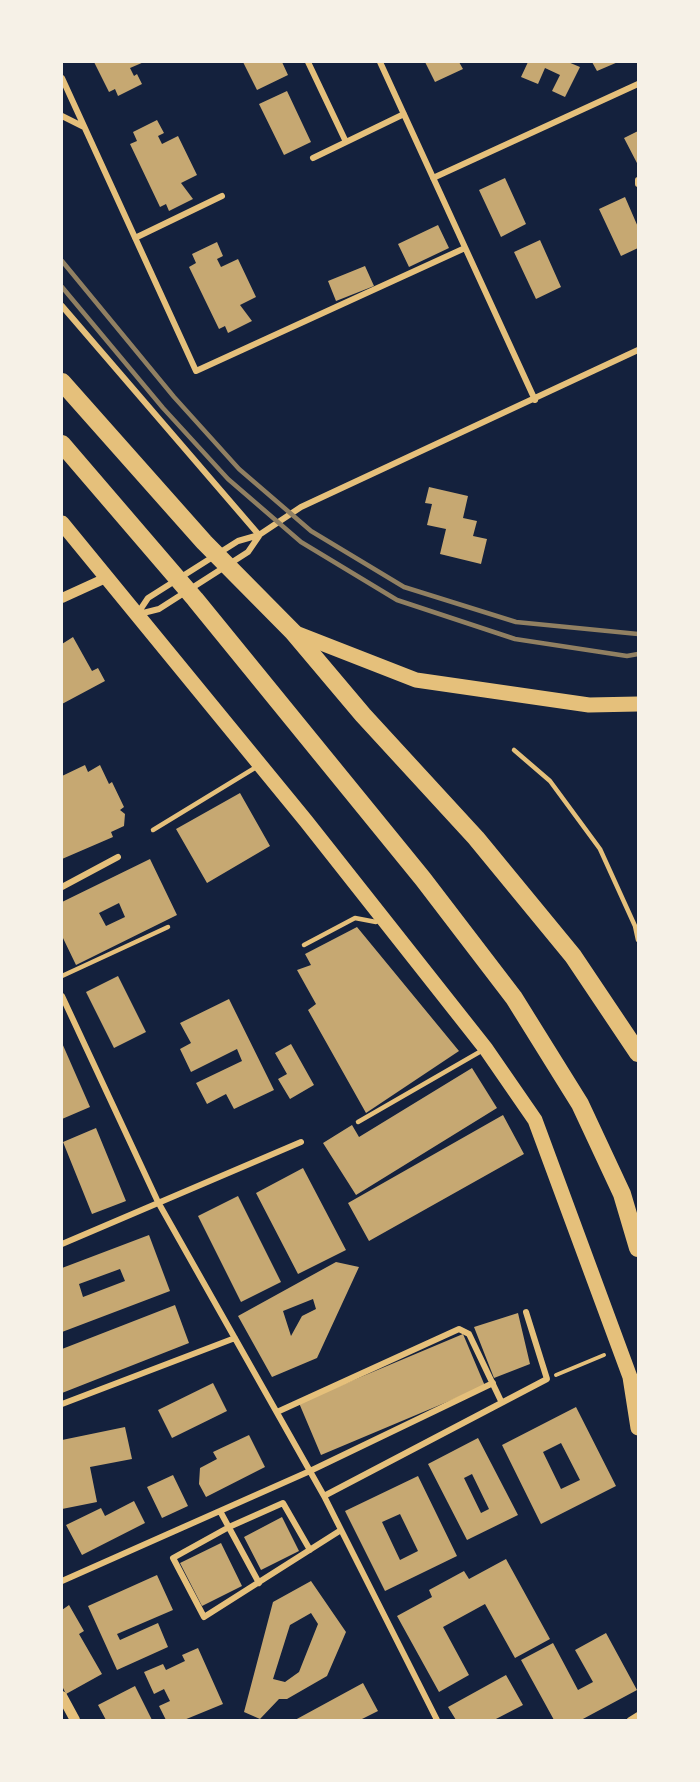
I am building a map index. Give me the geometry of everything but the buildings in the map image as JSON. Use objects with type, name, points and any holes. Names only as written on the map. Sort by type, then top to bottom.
[{"type":"highway","points":[[62,382],[204,542],[293,632],[363,715],[476,838],[573,956],[639,1053]]},
{"type":"highway","points":[[62,444],[195,599],[423,879],[514,998],[580,1104],[622,1194],[639,1248]]},
{"type":"main road","points":[[62,523],[260,764],[486,1048],[535,1120],[630,1377],[639,1428]]},
{"type":"main road","points":[[293,632],[416,680],[589,705],[639,704]]},
{"type":"street","points":[[308,62],[346,142]]},
{"type":"street","points":[[380,62],[535,400]]},
{"type":"street","points":[[62,78],[196,371],[465,248]]},
{"type":"street","points":[[433,178],[639,84]]},
{"type":"street","points":[[313,158],[404,114]]},
{"type":"street","points":[[62,116],[84,128]]},
{"type":"street","points":[[135,238],[222,196]]},
{"type":"street","points":[[62,306],[260,535]]},
{"type":"street","points":[[138,614],[148,598],[237,541],[260,535],[301,507],[639,350]]},
{"type":"street","points":[[138,614],[159,609],[248,552],[260,535]]},
{"type":"street","points":[[62,598],[108,577]]},
{"type":"street","points":[[62,887],[118,857]]},
{"type":"street","points":[[62,996],[158,1202],[324,1496],[437,1720]]},
{"type":"street","points":[[62,1244],[301,1142]]},
{"type":"street","points":[[324,1496],[501,1401],[547,1379],[526,1312]]},
{"type":"street","points":[[277,1412],[459,1329],[469,1334],[501,1401]]},
{"type":"street","points":[[62,1404],[235,1338]]},
{"type":"street","points":[[62,1581],[310,1471],[493,1383]]},
{"type":"street","points":[[310,1550],[283,1503],[229,1527],[173,1558],[204,1617],[259,1583],[341,1530]]},
{"type":"street","points":[[220,1511],[259,1583]]},
{"type":"street","points":[[62,1696],[75,1720]]},
{"type":"street","points":[[630,1720],[639,1715]]},
{"type":"lane","points":[[514,750],[550,781],[600,849],[635,926],[639,940]]},
{"type":"lane","points":[[153,830],[260,764]]},
{"type":"lane","points":[[304,945],[355,918],[376,922],[382,917]]},
{"type":"lane","points":[[62,976],[168,927]]},
{"type":"lane","points":[[358,1122],[486,1048]]},
{"type":"path","points":[[547,1379],[601,1355],[607,1354],[616,1362],[624,1362]]},
{"type":"railway","points":[[62,261],[174,397],[239,469],[311,531],[404,587],[516,622],[638,634]]},
{"type":"railway","points":[[62,287],[163,408],[228,479],[301,542],[397,600],[515,639],[627,656],[638,654]]}]
